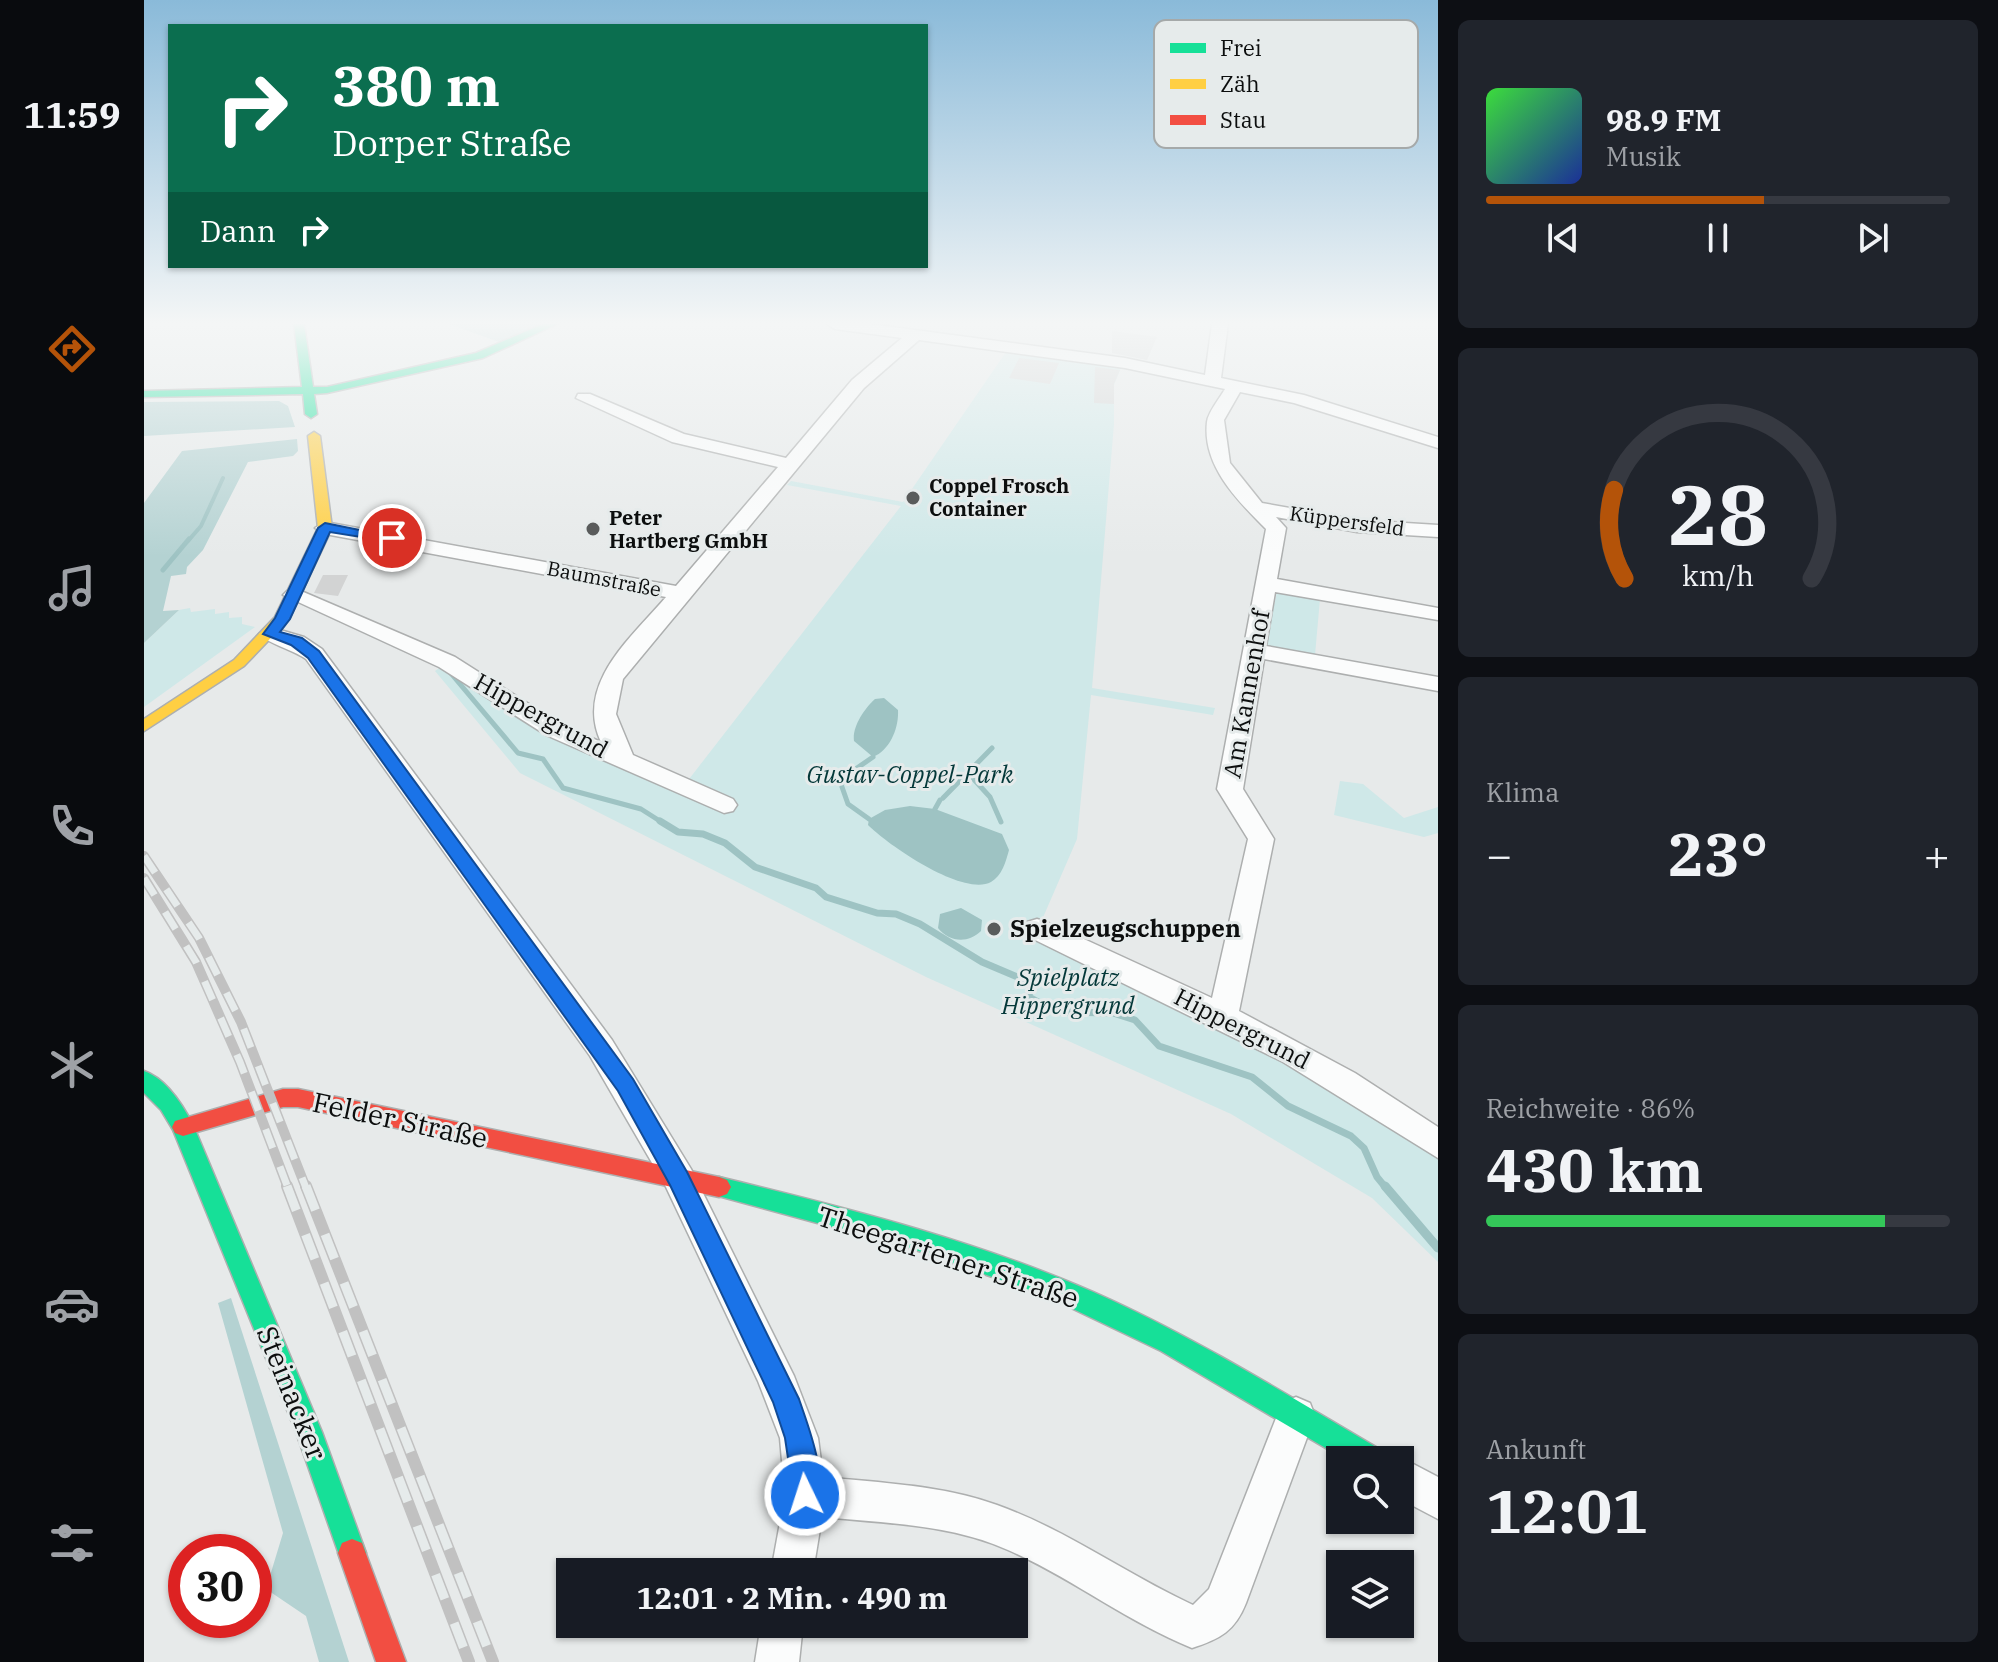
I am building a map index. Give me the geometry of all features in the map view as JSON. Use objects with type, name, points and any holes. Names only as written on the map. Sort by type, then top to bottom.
[{"type":"street","points":[[144,726],[239,663],[270,634],[294,595],[325,528],[309,402]]},
{"type":"street","points":[[592,402],[678,438],[790,464]]},
{"type":"street","name":"Baumstraße","points":[[325,528],[678,593],[843,402]]},
{"type":"street","name":"Am Kannenhof","points":[[1219,402],[1215,420],[1221,463],[1276,528],[1230,789],[1261,839],[1223,1017]]},
{"type":"street","points":[[1305,402],[1438,443]]},
{"type":"street","name":"Küppersfeld","points":[[1256,508],[1357,526],[1438,531]]},
{"type":"street","points":[[1268,584],[1438,614]]},
{"type":"street","points":[[625,763],[601,708],[609,682],[678,593]]},
{"type":"street","name":"Hippergrund","points":[[294,595],[447,662],[554,730],[724,805]]},
{"type":"street","points":[[270,634],[296,642],[314,654],[601,1048],[679,1179],[786,1399],[799,1438],[805,1495],[794,1558]]},
{"type":"street","points":[[1253,650],[1438,684]]},
{"type":"street","points":[[554,730],[603,717]]},
{"type":"street","name":"Hippergrund","points":[[1037,929],[1223,1017],[1359,1091],[1438,1145]]},
{"type":"street","points":[[144,1080],[169,1104],[183,1127]]},
{"type":"street","name":"Felder Straße","points":[[183,1127],[283,1098],[298,1098],[679,1179]]},
{"type":"street","name":"Steinacker","points":[[183,1127],[309,1432],[391,1662]]},
{"type":"street","name":"Theegartener Straße","points":[[679,1179],[770,1199],[885,1232],[1048,1286],[1142,1329],[1347,1446]]},
{"type":"street","points":[[805,1495],[905,1505],[986,1521],[1073,1560],[1192,1627],[1210,1621],[1225,1603],[1296,1416]]},
{"type":"street","points":[[1414,1485],[1438,1499]]},
{"type":"green space","name":"Gustav-Coppel-Park","points":[[972,402],[1114,402],[1092,688],[1215,708],[1213,715],[1091,695],[1077,839],[1038,929],[1438,1145],[1438,1262],[1372,1198],[1231,1114],[926,977],[520,773],[435,671],[447,662],[554,730],[686,783],[901,506],[787,485],[791,481],[903,502]]},
{"type":"green space","points":[[1277,592],[1320,599],[1315,655],[1265,646]]},
{"type":"green space","points":[[190,608],[191,612],[215,609],[215,614],[229,612],[229,618],[242,617],[242,624],[255,627],[144,707],[144,643],[179,610]]},
{"type":"green space","points":[[1340,781],[1363,784],[1404,818],[1438,807],[1438,833],[1424,837],[1334,815]]},
{"type":"shaded area","points":[[144,402],[280,402],[288,406],[295,427],[144,436]]},
{"type":"shaded area","points":[[297,439],[298,451],[293,456],[248,462],[203,550],[187,567],[186,574],[171,576],[163,611],[179,610],[144,643],[144,503],[182,451]]},
{"type":"shaded area","points":[[884,698],[898,710],[897,724],[889,744],[873,757],[854,741],[855,730],[871,703]]},
{"type":"shaded area","points":[[910,806],[935,809],[1002,834],[1009,850],[998,876],[991,882],[978,885],[945,876],[908,856],[868,825],[869,819],[885,810]]},
{"type":"shaded area","points":[[961,908],[982,920],[981,931],[959,940],[938,928],[940,914]]},
{"type":"shaded area","points":[[231,1298],[349,1662],[319,1662],[306,1616],[272,1593],[272,1569],[283,1533],[218,1303]]},
{"type":"building","points":[[323,575],[348,575],[338,596],[314,593]]},
{"type":"waterway","points":[[188,541],[201,526],[223,478]]},
{"type":"waterway","points":[[163,570],[189,539]]},
{"type":"waterway","points":[[449,671],[518,753],[543,759],[563,788],[641,809],[663,823]]},
{"type":"waterway","points":[[943,798],[992,748]]},
{"type":"waterway","points":[[842,784],[844,777],[873,757]]},
{"type":"waterway","points":[[968,773],[990,797],[1001,822]]},
{"type":"waterway","points":[[842,787],[848,804],[869,819]]},
{"type":"waterway","points":[[935,809],[940,800]]},
{"type":"waterway","points":[[660,821],[678,832],[703,834],[725,843],[755,867],[816,888],[826,897],[877,913],[896,914],[920,924],[982,962],[1022,979],[1030,987],[1029,997],[1057,1012],[1113,1013],[1135,1020],[1159,1046],[1252,1077],[1288,1106],[1351,1136],[1364,1148],[1377,1177],[1386,1188]]},
{"type":"waterway","points":[[1385,1186],[1438,1248]]},
{"type":"railway","points":[[144,856],[199,938],[241,1022],[306,1188]]},
{"type":"railway","points":[[144,878],[196,962],[240,1062],[288,1188]]},
{"type":"railway","points":[[287,1186],[469,1662]]},
{"type":"railway","points":[[306,1186],[493,1662]]},
{"type":"traffic: fast","points":[[309,402],[311,414]]},
{"type":"traffic: fast","points":[[144,1080],[169,1104],[183,1127],[309,1432],[352,1553]]},
{"type":"traffic: fast","points":[[719,1187],[913,1238],[1055,1288],[1170,1343],[1347,1446]]},
{"type":"traffic: slow","points":[[144,726],[239,663],[282,619],[325,528],[314,436]]},
{"type":"traffic: jam","points":[[183,1127],[283,1098],[298,1098],[719,1187]]},
{"type":"traffic: jam","points":[[352,1553],[391,1662]]},
{"type":"place","name":"Coppel Frosch Container","points":[[913,498]]},
{"type":"place","name":"Peter Hartberg GmbH","points":[[593,529]]},
{"type":"place","name":"Spielzeugschuppen","points":[[994,929]]},
{"type":"route","points":[[392,538],[325,528],[282,619],[270,634],[296,642],[314,654],[625,1085],[679,1179],[786,1399],[799,1438],[805,1495]]},
{"type":"park label","name":"Spielplatz Hippergrund","points":[[1068,992]]}]
